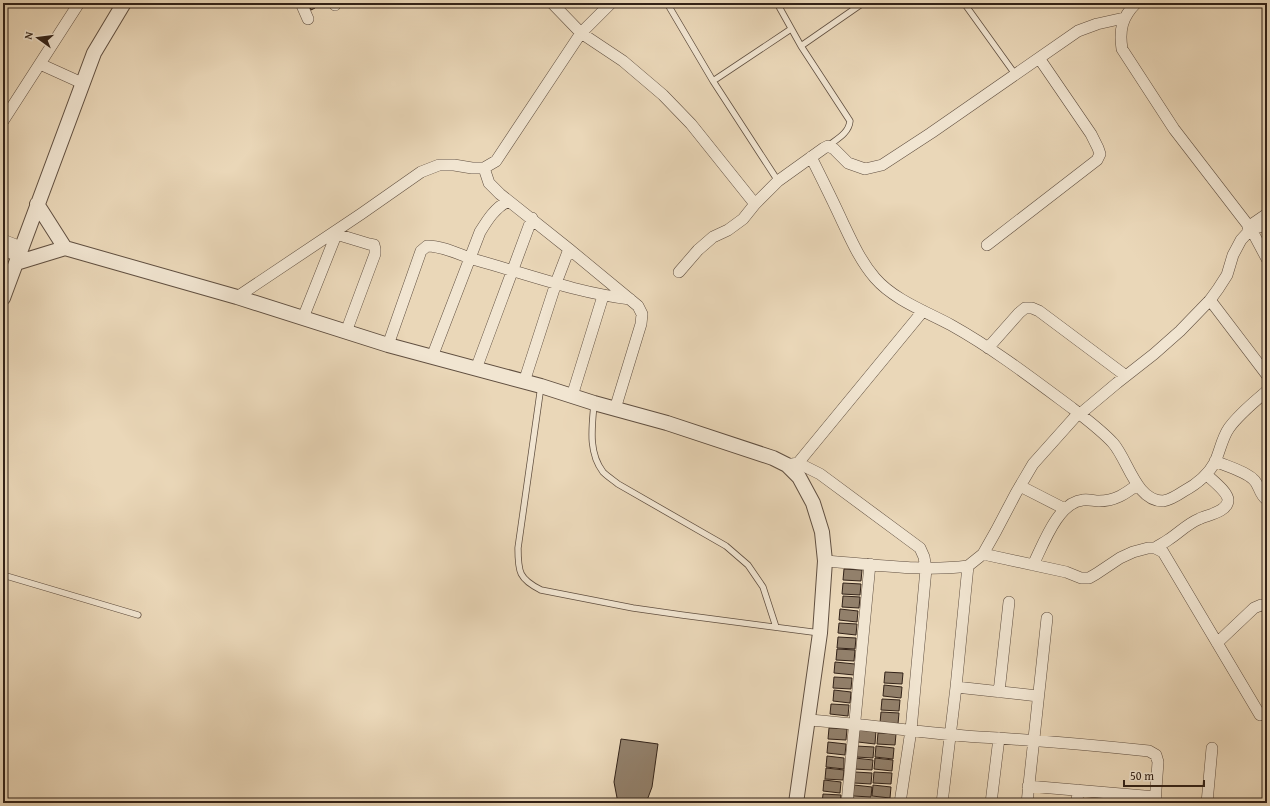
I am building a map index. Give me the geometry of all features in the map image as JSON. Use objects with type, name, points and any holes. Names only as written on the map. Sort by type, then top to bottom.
[{"type":"street","points":[[3,121],[79,3]]},
{"type":"street","points":[[3,298],[94,53],[124,3]]},
{"type":"street","points":[[300,3],[308,19]]},
{"type":"street","points":[[552,3],[581,33],[623,61],[663,95],[691,124],[755,204]]},
{"type":"street","points":[[236,297],[337,232],[421,172],[440,165],[484,168],[496,161],[581,33],[611,3]]},
{"type":"street","points":[[1136,3],[1124,18],[1120,36],[1122,50],[1174,129],[1250,228],[1267,259]]},
{"type":"street","points":[[680,272],[698,250],[713,237],[728,230],[743,219],[755,204],[778,181],[824,148],[828,146],[834,149],[848,163],[865,169],[882,165],[931,133],[1078,31],[1096,24],[1124,18]]},
{"type":"street","points":[[987,245],[1097,160],[1100,154],[1090,134],[1039,58]]},
{"type":"street","points":[[40,64],[82,83]]},
{"type":"street","points":[[811,157],[857,253],[875,278],[894,294],[923,311],[952,325],[988,348],[1027,374],[1080,414],[1114,444],[1146,496],[1155,500],[1165,501],[1194,485],[1207,475],[1215,461],[1228,429],[1267,391]]},
{"type":"street","points":[[484,168],[490,182],[500,194],[532,218],[638,306],[642,314],[641,324],[615,409]]},
{"type":"street","points":[[432,357],[480,232],[489,217],[499,206],[508,201]]},
{"type":"street","points":[[37,204],[65,248]]},
{"type":"street","points":[[825,561],[926,569],[947,569],[968,566],[983,554],[1033,464],[1071,422],[1154,354],[1210,300],[1227,275],[1233,255],[1241,240],[1250,228],[1267,214]]},
{"type":"street","points":[[476,370],[532,218]]},
{"type":"street","points":[[1250,228],[1267,224]]},
{"type":"street","points":[[303,318],[337,232]]},
{"type":"street","points":[[337,232],[374,245],[375,249],[375,254],[346,332]]},
{"type":"street","points":[[3,240],[19,255]]},
{"type":"street","points":[[388,345],[422,251],[427,246],[435,246],[469,258],[603,296],[630,299]]},
{"type":"street","points":[[3,250],[19,255],[65,248],[236,297],[388,345],[476,370],[541,386],[594,403],[667,423],[820,474],[920,548],[924,557],[926,569],[911,730],[900,803]]},
{"type":"street","points":[[524,382],[556,283],[569,249]]},
{"type":"street","points":[[572,396],[603,296]]},
{"type":"street","points":[[1210,300],[1267,374]]},
{"type":"street","points":[[988,348],[1019,313],[1025,308],[1032,308],[1039,311],[1126,376]]},
{"type":"street","points":[[792,464],[923,311]]},
{"type":"street","points":[[1215,461],[1248,475],[1254,480],[1261,495],[1267,500]]},
{"type":"street","points":[[792,464],[813,503],[822,532],[825,561],[820,633],[796,803]]},
{"type":"street","points":[[1155,548],[1169,540],[1186,525],[1224,509],[1228,503],[1226,493],[1207,475]]},
{"type":"street","points":[[1034,565],[1054,523],[1071,503],[1083,500],[1111,500],[1122,496],[1138,485]]},
{"type":"street","points":[[1020,486],[1065,509]]},
{"type":"street","points":[[983,554],[1066,572],[1081,578],[1089,578],[1120,558],[1133,552],[1148,548],[1155,548],[1163,552],[1260,715]]},
{"type":"street","points":[[847,803],[870,564]]},
{"type":"street","points":[[942,803],[956,687],[968,566]]},
{"type":"street","points":[[999,692],[1009,602]]},
{"type":"street","points":[[1217,643],[1254,608],[1261,605],[1267,606]]},
{"type":"street","points":[[1027,803],[1047,618]]},
{"type":"street","points":[[956,687],[1038,696]]},
{"type":"street","points":[[808,720],[1149,751],[1156,755],[1158,762],[1155,800],[1119,798],[1078,790],[1028,786]]},
{"type":"street","points":[[991,803],[999,738]]},
{"type":"street","points":[[1208,803],[1212,748]]},
{"type":"street","points":[[1077,803],[1078,790]]},
{"type":"lane","points":[[668,3],[713,81],[778,181]]},
{"type":"lane","points":[[777,3],[801,46],[850,121],[849,127],[845,133],[828,146]]},
{"type":"lane","points":[[801,46],[863,3]]},
{"type":"lane","points":[[964,3],[1015,74]]},
{"type":"lane","points":[[713,81],[791,29]]},
{"type":"lane","points":[[541,386],[518,548],[518,565],[521,576],[529,584],[541,590],[633,608],[820,633]]},
{"type":"lane","points":[[594,403],[591,434],[594,454],[603,472],[618,484],[726,546],[748,565],[763,587],[776,627]]},
{"type":"lane","points":[[3,575],[138,615]]},
{"type":"building","points":[[306,3],[316,3],[313,5],[315,8],[311,10],[309,5],[308,6]]},
{"type":"building","points":[[844,569],[862,570],[861,581],[843,580]]},
{"type":"building","points":[[843,583],[861,584],[860,595],[842,594]]},
{"type":"building","points":[[843,596],[860,597],[859,608],[842,607]]},
{"type":"building","points":[[840,609],[858,611],[857,622],[839,620]]},
{"type":"building","points":[[839,623],[857,624],[856,635],[838,633]]},
{"type":"building","points":[[838,637],[856,638],[855,649],[837,648]]},
{"type":"building","points":[[837,649],[855,650],[854,661],[836,660]]},
{"type":"building","points":[[835,662],[855,664],[854,675],[834,673]]},
{"type":"building","points":[[885,672],[903,673],[902,684],[884,683]]},
{"type":"building","points":[[834,677],[852,678],[851,689],[833,688]]},
{"type":"building","points":[[884,685],[902,687],[901,698],[883,696]]},
{"type":"building","points":[[834,690],[851,692],[850,703],[833,701]]},
{"type":"building","points":[[882,699],[900,700],[899,711],[881,710]]},
{"type":"building","points":[[831,704],[849,705],[848,716],[830,714]]},
{"type":"building","points":[[881,712],[899,713],[898,724],[880,723]]},
{"type":"building","points":[[829,728],[847,729],[846,740],[828,739]]},
{"type":"building","points":[[859,728],[876,730],[875,744],[858,742]]},
{"type":"building","points":[[878,733],[896,734],[895,745],[877,744]]},
{"type":"building","points":[[621,739],[658,744],[652,787],[646,803],[618,803],[614,782]]},
{"type":"building","points":[[828,742],[846,744],[845,755],[827,753]]},
{"type":"building","points":[[856,746],[874,747],[873,758],[856,757]]},
{"type":"building","points":[[876,746],[894,748],[893,759],[875,757]]},
{"type":"building","points":[[827,756],[844,758],[844,769],[826,767]]},
{"type":"building","points":[[855,758],[873,760],[872,770],[854,769]]},
{"type":"building","points":[[875,758],[893,760],[892,771],[874,769]]},
{"type":"building","points":[[826,768],[844,770],[843,780],[825,779]]},
{"type":"building","points":[[855,772],[872,773],[871,784],[854,783]]},
{"type":"building","points":[[874,772],[892,773],[891,784],[873,783]]},
{"type":"building","points":[[824,780],[841,782],[840,793],[823,791]]},
{"type":"building","points":[[854,785],[872,787],[871,797],[853,796]]},
{"type":"building","points":[[873,785],[891,787],[890,798],[872,796]]},
{"type":"building","points":[[823,794],[841,795],[840,803],[822,803]]},
{"type":"building","points":[[851,798],[869,800],[869,803],[851,803]]},
{"type":"building","points":[[871,799],[889,800],[888,803],[870,803]]}]
